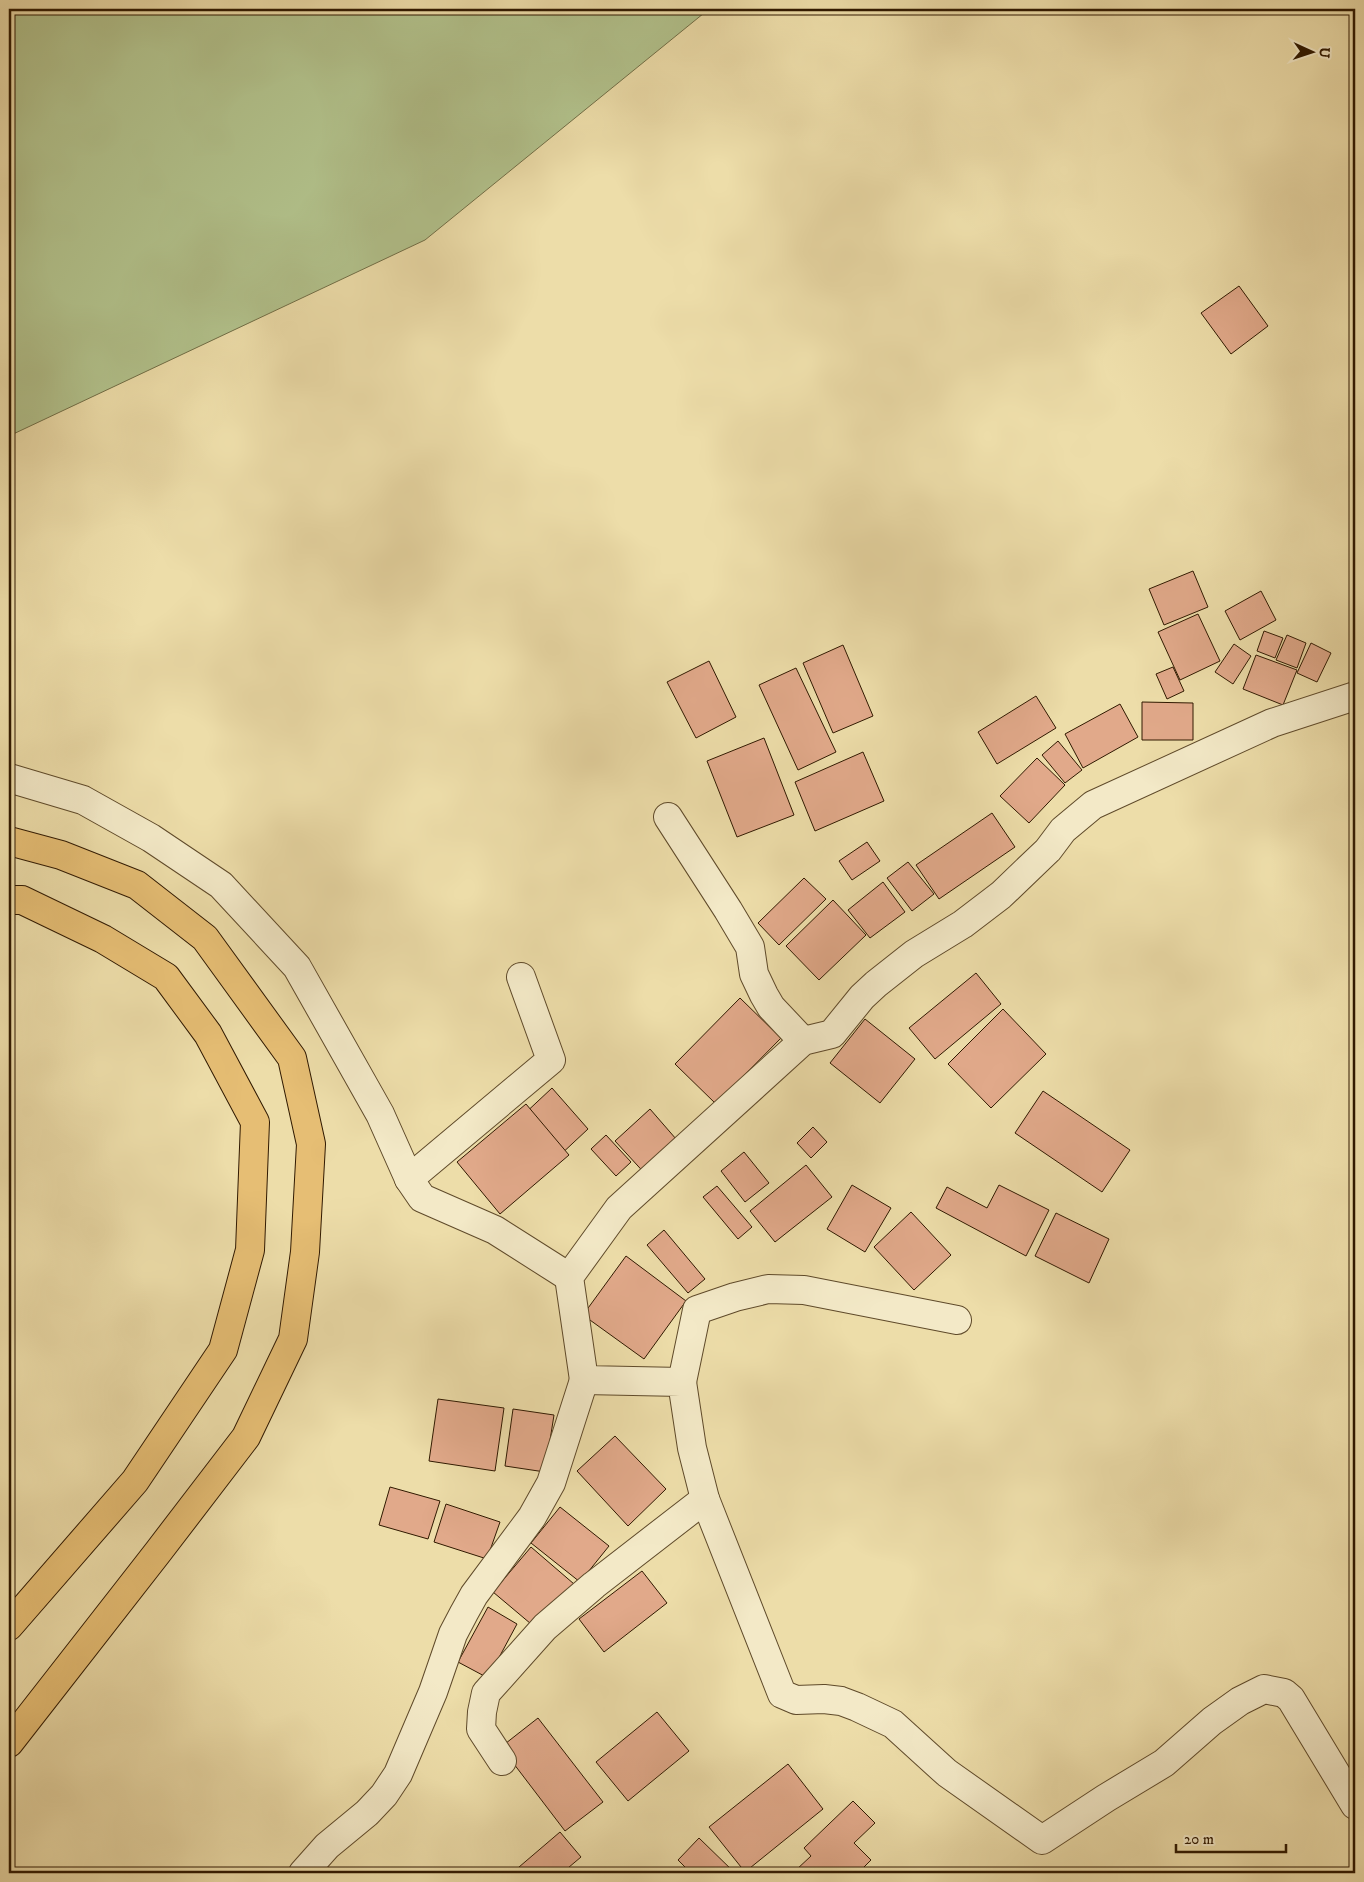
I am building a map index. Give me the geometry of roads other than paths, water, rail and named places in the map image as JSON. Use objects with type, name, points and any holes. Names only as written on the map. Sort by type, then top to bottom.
[{"type":"highway","points":[[9,841],[61,855],[137,885],[205,938],[292,1058],[311,1144],[305,1252],[293,1339],[246,1437],[9,1743]]},
{"type":"highway","points":[[9,900],[22,900],[103,938],[166,977],[208,1034],[255,1122],[250,1250],[223,1350],[135,1481],[9,1626]]},
{"type":"street","points":[[303,1873],[327,1846],[367,1813],[384,1795],[398,1774],[433,1692],[453,1634],[464,1613],[474,1595],[532,1517],[551,1483],[584,1380],[568,1277],[618,1208],[803,1040],[832,1034],[862,997],[876,984],[914,954],[963,924],[1001,895],[1042,856],[1063,830],[1093,805],[1272,723],[1355,696]]},
{"type":"street","points":[[9,778],[83,800],[151,838],[221,886],[296,967],[380,1114],[409,1179],[422,1198],[495,1230],[568,1277]]},
{"type":"street","points":[[668,817],[750,947],[754,974],[771,1007],[803,1040]]},
{"type":"street","points":[[409,1179],[551,1060],[521,977]]},
{"type":"street","points":[[957,1320],[804,1290],[768,1289],[735,1297],[697,1310],[682,1382],[692,1448],[705,1499],[782,1694],[796,1700],[824,1699],[841,1701],[858,1706],[893,1724],[947,1773],[1042,1840],[1164,1763],[1212,1721],[1240,1701],[1264,1689],[1284,1693],[1291,1699],[1355,1805]]},
{"type":"street","points":[[584,1380],[682,1382]]},
{"type":"street","points":[[502,1760],[481,1729],[486,1692],[545,1627],[594,1585],[705,1499]]}]
